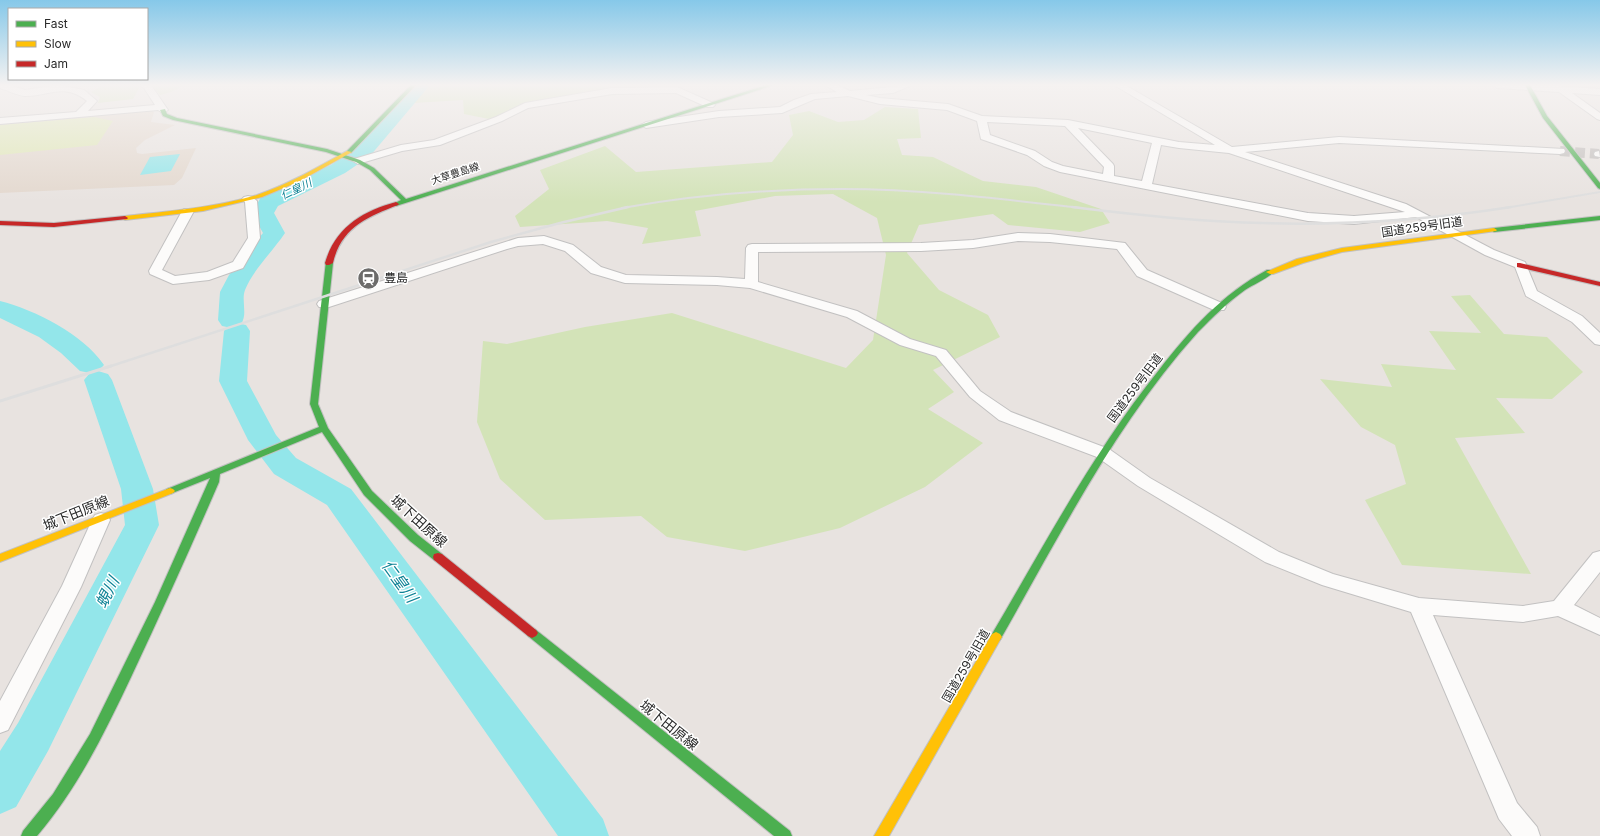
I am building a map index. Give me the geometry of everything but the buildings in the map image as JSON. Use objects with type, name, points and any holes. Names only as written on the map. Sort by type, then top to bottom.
[{"type":"main road","points":[[198,124],[327,151],[358,161],[372,169],[405,201]]},
{"type":"main road","points":[[0,223],[27,225],[62,224],[188,211],[216,207],[248,199],[278,189],[352,151],[377,124]]},
{"type":"main road","name":"大草豊島線","points":[[324,428],[314,404],[324,304],[330,258],[338,238],[350,226],[378,211],[405,201],[644,124]]},
{"type":"main road","points":[[1550,124],[1598,185]]},
{"type":"main road","name":"国道259号旧道","points":[[881,836],[1103,453],[1140,396],[1190,337],[1219,307],[1240,289],[1263,275],[1292,262],[1338,251],[1456,234],[1600,218]]},
{"type":"main road","points":[[1520,265],[1600,284]]},
{"type":"main road","name":"城下田原線","points":[[0,558],[101,520],[176,487],[324,428],[368,493],[414,538],[785,836]]},
{"type":"main road","points":[[28,836],[44,819],[73,779],[99,732],[160,607],[214,482],[216,472]]},
{"type":"street","points":[[358,161],[401,148],[436,143],[486,124]]},
{"type":"street","points":[[641,125],[648,124]]},
{"type":"street","points":[[982,124],[985,137],[1031,153],[1048,164],[1060,169],[1308,217],[1354,220],[1418,214]]},
{"type":"street","points":[[1069,124],[1109,166],[1108,178]]},
{"type":"street","points":[[1073,124],[1179,145],[1230,150],[1339,140],[1560,151]]},
{"type":"street","points":[[1189,124],[1230,150],[1402,206],[1505,260],[1520,265],[1531,293],[1577,319],[1600,341]]},
{"type":"street","points":[[1146,186],[1157,141]]},
{"type":"street","points":[[188,211],[155,271],[173,280],[209,276],[238,264],[254,238],[252,201],[248,199]]},
{"type":"street","points":[[751,284],[752,248],[921,247],[973,244],[1018,237],[1050,238],[1121,246],[1142,273],[1219,307]]},
{"type":"street","points":[[324,304],[503,246],[518,242],[544,240],[569,248],[596,270],[625,279],[717,281],[751,284],[852,314],[905,342],[941,353],[975,394],[1005,416],[1103,453],[1144,482],[1272,557],[1329,580],[1419,606],[1523,614],[1560,608],[1600,627]]},
{"type":"street","points":[[0,723],[71,586],[101,520]]},
{"type":"street","points":[[1560,608],[1600,558]]},
{"type":"street","points":[[1419,606],[1508,811],[1528,836]]},
{"type":"shaded area","points":[[0,124],[167,124],[175,125],[145,140],[136,148],[137,153],[142,154],[196,148],[182,178],[174,185],[0,193]]},
{"type":"green space","points":[[111,124],[97,145],[0,155],[0,125]]},
{"type":"green space","points":[[791,124],[920,124],[921,138],[897,139],[902,155],[933,157],[983,181],[1036,187],[1101,209],[1110,223],[1080,232],[1008,225],[993,214],[919,225],[907,253],[939,290],[988,315],[1000,337],[933,370],[954,392],[928,409],[983,443],[925,487],[840,528],[745,551],[667,537],[641,516],[545,520],[500,479],[477,422],[483,341],[507,344],[585,327],[672,313],[846,368],[873,340],[886,255],[877,218],[833,194],[775,196],[695,211],[701,236],[642,244],[648,228],[607,221],[520,227],[515,216],[549,189],[540,170],[605,146],[636,172],[772,162],[793,135]]},
{"type":"green space","points":[[1470,295],[1504,334],[1547,337],[1583,372],[1552,399],[1496,398],[1525,433],[1455,438],[1531,574],[1402,565],[1365,500],[1406,484],[1395,445],[1361,427],[1320,379],[1392,387],[1381,364],[1456,370],[1429,331],[1481,333],[1451,296]]},
{"type":"water","points":[[180,154],[171,171],[140,175],[150,157]]},
{"type":"waterway","name":"仁皇川","points":[[231,320],[232,292],[238,280],[274,233],[263,213],[269,202],[338,169],[363,152],[388,124]]},
{"type":"waterway","name":"蜆川","points":[[0,309],[24,318],[48,331],[71,347],[90,365]]},
{"type":"waterway","name":"仁皇川","points":[[237,331],[233,381],[263,440],[285,466],[339,497],[586,836]]},
{"type":"waterway","name":"蜆川","points":[[0,792],[33,737],[142,525],[137,489],[98,380]]},
{"type":"tunnel","points":[[1560,151],[1599,154]]},
{"type":"railway","points":[[622,208],[704,196],[787,190],[842,189],[872,189],[932,193],[1081,208]]},
{"type":"railway","points":[[1511,207],[1600,192]]},
{"type":"railway","points":[[108,367],[491,242],[560,223],[628,207]]},
{"type":"railway","points":[[1072,207],[1196,220],[1251,223],[1326,223],[1401,220],[1511,207]]},
{"type":"railway","points":[[1505,208],[1511,207]]},
{"type":"railway","points":[[0,401],[111,366]]},
{"type":"traffic: fast","points":[[199,124],[327,151],[358,161],[372,169],[405,201]]},
{"type":"traffic: fast","points":[[349,152],[376,124]]},
{"type":"traffic: fast","points":[[396,204],[649,124]]},
{"type":"traffic: fast","points":[[1551,124],[1600,187]]},
{"type":"traffic: fast","points":[[1494,230],[1600,218]]},
{"type":"traffic: fast","points":[[329,263],[314,404],[324,428],[368,493],[414,538],[438,557]]},
{"type":"traffic: fast","points":[[996,637],[1079,493],[1123,423],[1147,390],[1205,320],[1229,298],[1255,280],[1270,272]]},
{"type":"traffic: fast","points":[[170,491],[324,428]]},
{"type":"traffic: fast","points":[[28,836],[58,799],[84,759],[95,738],[161,602],[214,482],[216,472]]},
{"type":"traffic: fast","points":[[532,633],[785,836]]},
{"type":"traffic: slow","points":[[125,218],[203,209],[260,196],[296,181],[349,152]]},
{"type":"traffic: slow","points":[[1270,272],[1300,261],[1342,250],[1494,230]]},
{"type":"traffic: slow","points":[[0,558],[170,491]]},
{"type":"traffic: slow","points":[[881,836],[996,637]]},
{"type":"traffic: jam","points":[[329,263],[332,251],[337,241],[353,224],[363,218],[396,204]]},
{"type":"traffic: jam","points":[[0,223],[54,225],[125,218]]},
{"type":"traffic: jam","points":[[1520,265],[1600,284]]},
{"type":"traffic: jam","points":[[438,557],[532,633]]},
{"type":"place","name":"豊島","points":[[369,278]]}]
